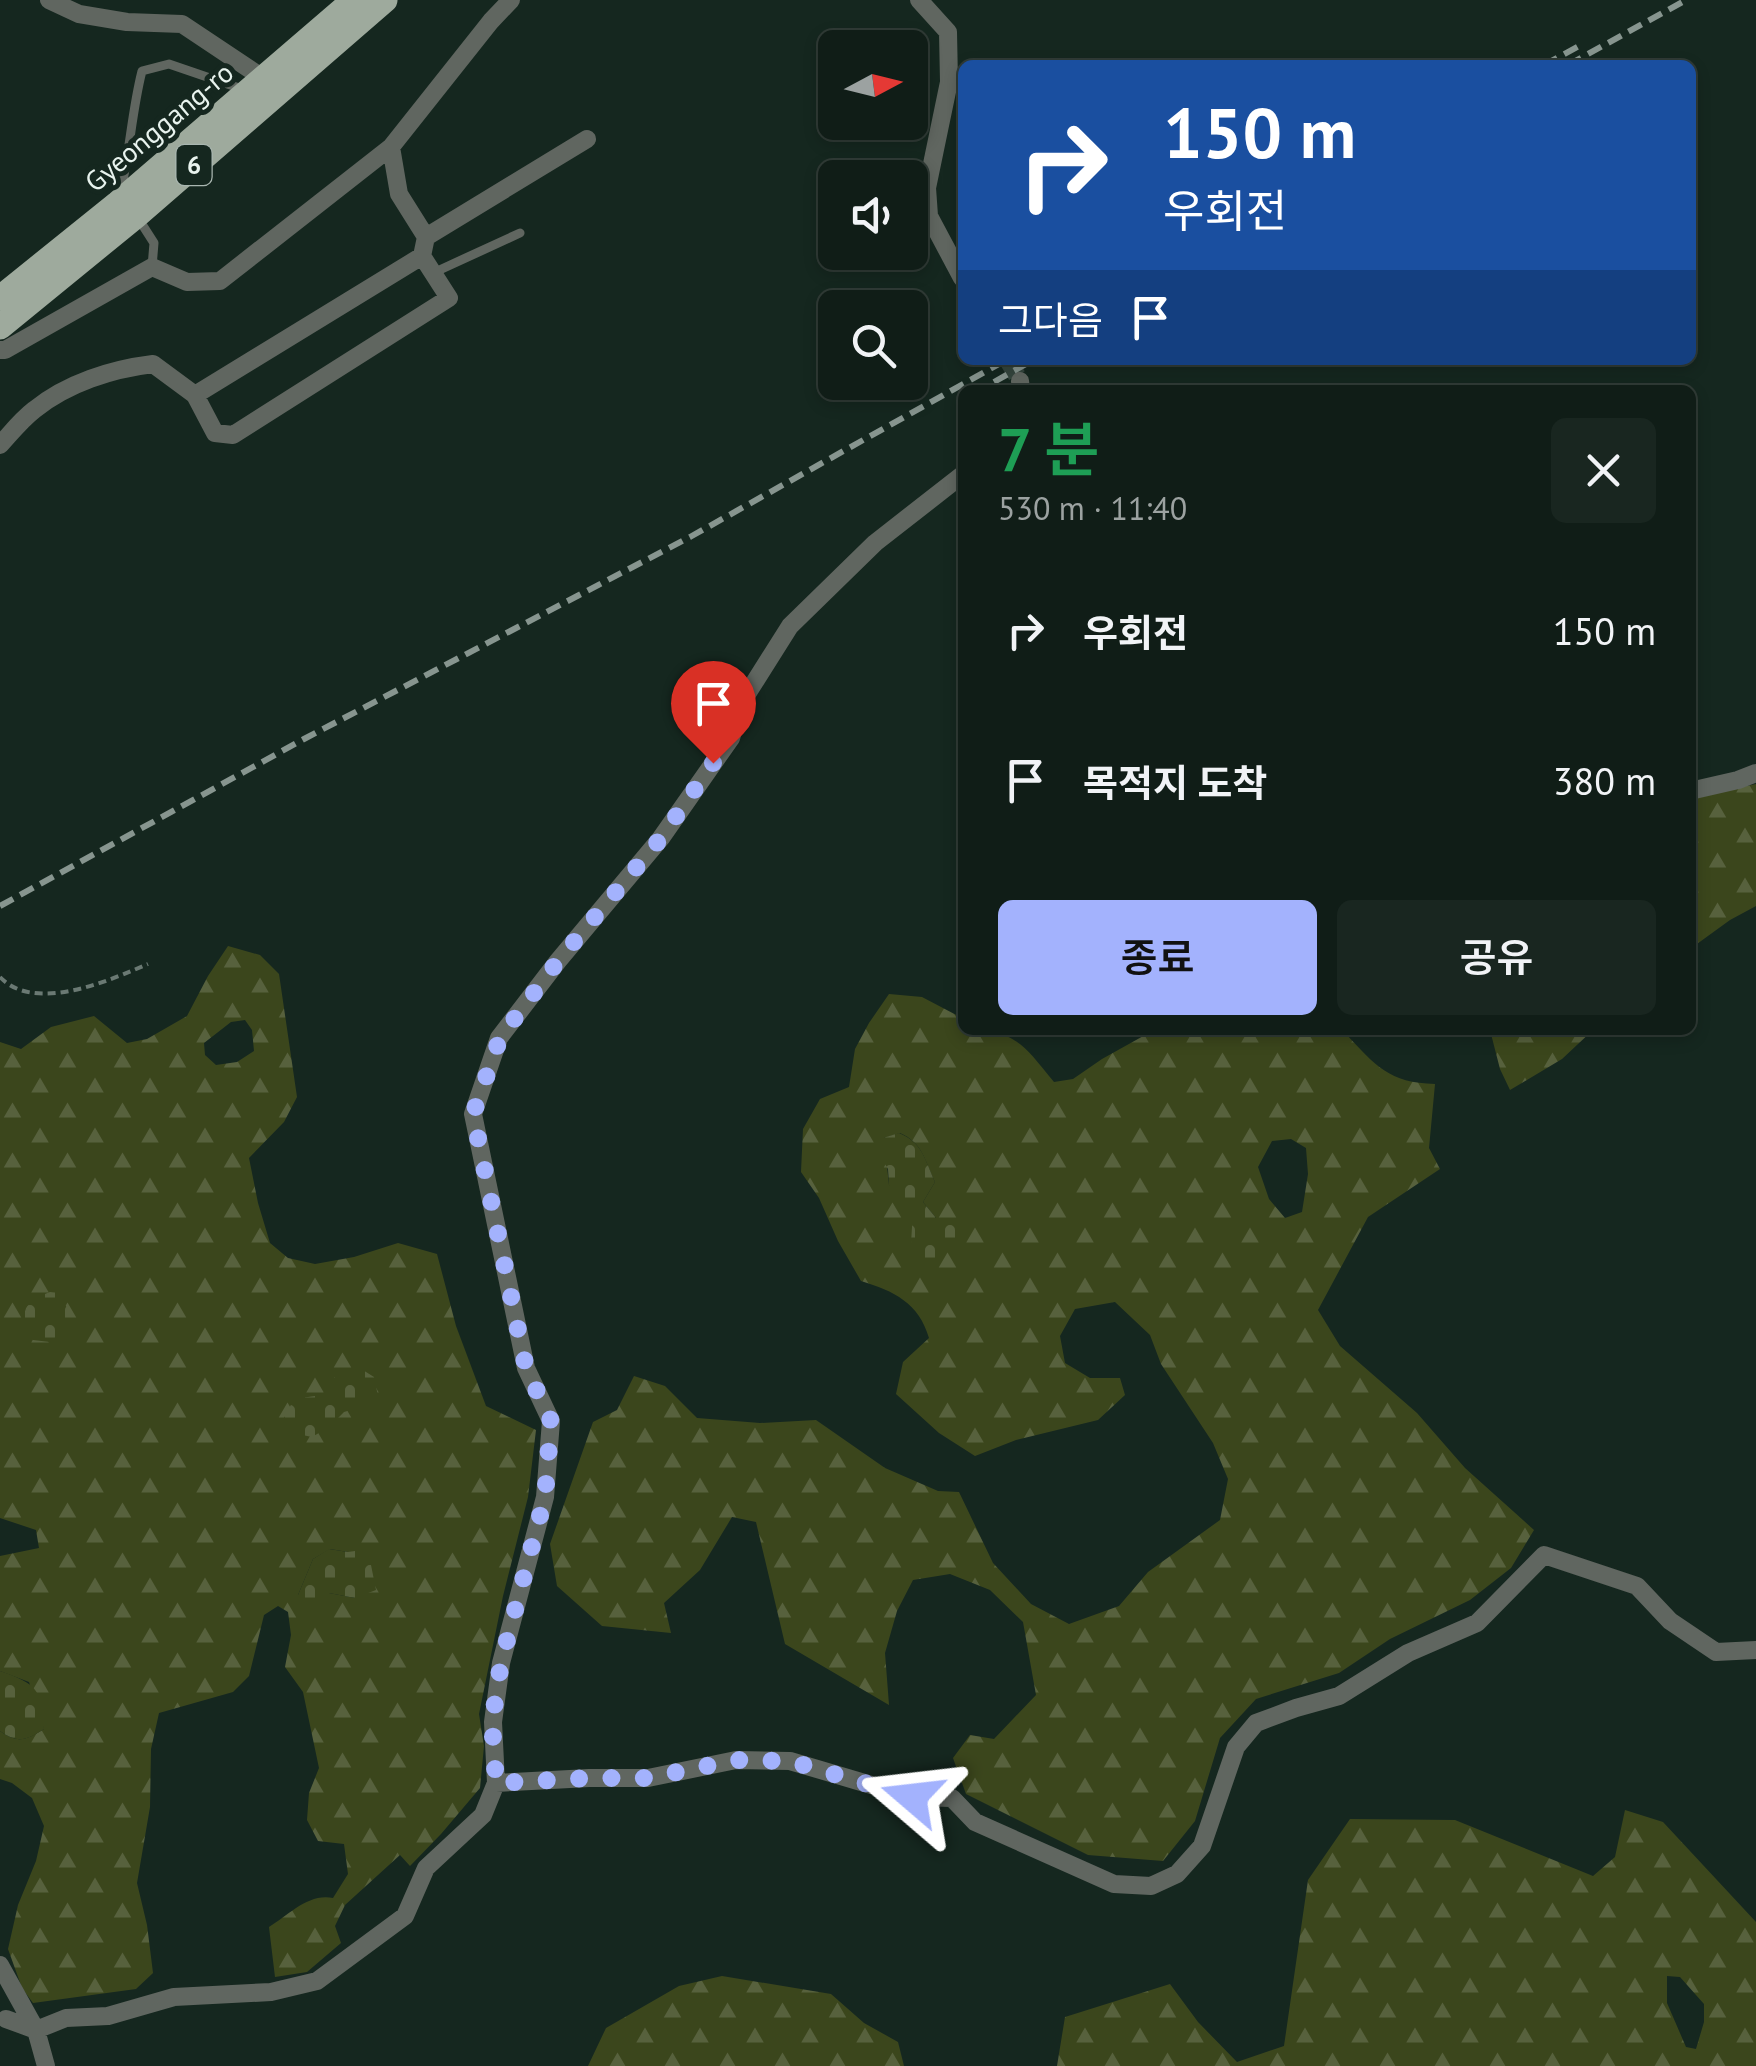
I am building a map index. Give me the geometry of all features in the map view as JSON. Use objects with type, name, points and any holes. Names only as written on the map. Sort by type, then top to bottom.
[{"type":"main road","name":"Gyeonggang-ro","points":[[0,327],[255,84],[354,0]]},
{"type":"main road","name":"Gyeonggang-ro","points":[[0,298],[127,209],[386,0]]},
{"type":"street","points":[[49,0],[79,14],[127,22],[182,24],[255,84]]},
{"type":"street","points":[[0,350],[152,267],[187,282],[220,281],[391,147],[511,0]]},
{"type":"street","points":[[919,0],[948,32],[949,82],[927,188],[928,216],[958,271]]},
{"type":"street","points":[[426,236],[587,139]]},
{"type":"street","points":[[0,445],[31,411],[62,390],[126,367],[154,364],[195,394],[216,433],[233,435],[449,298],[422,256],[426,236],[399,194],[391,147]]},
{"type":"street","points":[[195,394],[422,256]]},
{"type":"street","points":[[6,2019],[36,2030],[66,2018],[108,2016],[174,1997],[270,1992],[317,1981],[405,1916],[426,1868],[484,1815],[496,1783],[492,1722],[501,1663],[545,1497],[551,1421],[526,1368],[473,1114],[494,1053],[511,1023],[661,838],[731,738],[742,702],[790,626],[875,543],[958,478]]},
{"type":"street","points":[[1696,790],[1756,772]]},
{"type":"street","points":[[496,1783],[648,1778],[736,1760],[790,1761],[912,1797],[952,1798],[976,1822],[1114,1884],[1151,1886],[1177,1874],[1202,1846],[1236,1747],[1256,1723],[1340,1696],[1408,1653],[1478,1622],[1544,1556],[1636,1586],[1670,1621],[1716,1652],[1756,1650]]},
{"type":"street","points":[[0,1965],[36,2030],[46,2066]]},
{"type":"lane","points":[[152,267],[154,243],[127,209],[130,147],[142,71],[169,64],[255,84]]},
{"type":"lane","points":[[433,273],[520,234]]},
{"type":"path","points":[[0,977],[7,985],[30,992],[64,993],[104,983],[148,964]]},
{"type":"green space","points":[[1756,784],[1756,906],[1696,945],[1696,797]]},
{"type":"green space","points":[[228,946],[260,955],[279,974],[297,1097],[284,1122],[249,1158],[270,1243],[288,1258],[315,1264],[398,1243],[437,1254],[456,1326],[486,1406],[536,1430],[528,1497],[479,1714],[484,1746],[480,1788],[410,1866],[400,1855],[345,1905],[335,1926],[341,1943],[307,1972],[275,1977],[269,1927],[307,1902],[333,1898],[348,1874],[344,1844],[318,1841],[307,1820],[309,1793],[319,1768],[303,1692],[285,1667],[291,1635],[288,1612],[278,1606],[264,1615],[249,1676],[233,1692],[159,1713],[151,1749],[150,1807],[137,1883],[153,1973],[136,1989],[33,2003],[22,1988],[8,1949],[44,1826],[32,1798],[0,1779],[0,1731],[22,1739],[44,1729],[29,1682],[0,1671],[0,1556],[39,1548],[36,1530],[0,1518],[0,1042],[21,1049],[51,1027],[94,1016],[127,1043],[147,1039],[187,1016]],"holes":[[[245,1020],[252,1030],[254,1051],[237,1062],[216,1065],[205,1055],[204,1043],[231,1022]],[[330,1549],[348,1552],[355,1598],[329,1593],[298,1595],[313,1559]]]},
{"type":"green space","points":[[889,994],[922,997],[958,1016],[958,1035],[1002,1035],[1016,1041],[1054,1082],[1073,1079],[1145,1035],[1347,1035],[1394,1076],[1435,1084],[1429,1148],[1440,1169],[1368,1217],[1318,1310],[1340,1346],[1417,1413],[1465,1468],[1534,1530],[1511,1568],[1470,1600],[1390,1639],[1339,1673],[1256,1699],[1220,1738],[1195,1821],[1163,1861],[1088,1855],[966,1794],[953,1758],[970,1735],[994,1739],[1036,1695],[1023,1622],[990,1590],[950,1574],[913,1580],[897,1611],[885,1653],[889,1705],[785,1644],[756,1522],[732,1517],[700,1570],[664,1603],[671,1633],[602,1626],[557,1586],[550,1544],[593,1422],[617,1410],[634,1376],[665,1386],[697,1418],[760,1423],[816,1420],[885,1468],[938,1491],[959,1492],[993,1563],[1031,1604],[1069,1624],[1119,1606],[1148,1572],[1220,1520],[1228,1479],[1213,1443],[1161,1364],[1150,1335],[1115,1302],[1075,1309],[1060,1336],[1065,1363],[1090,1378],[1120,1378],[1125,1395],[1098,1420],[1016,1440],[975,1456],[939,1433],[896,1394],[903,1362],[929,1338],[925,1326],[904,1300],[861,1281],[819,1198],[801,1172],[803,1129],[820,1099],[849,1087],[855,1049]],"holes":[[[900,1133],[919,1147],[935,1182],[923,1202],[936,1218],[914,1223],[914,1210],[889,1185],[884,1138]],[[1291,1139],[1306,1148],[1308,1174],[1302,1212],[1285,1218],[1269,1199],[1258,1167],[1272,1141]]]},
{"type":"green space","points":[[1491,1035],[1588,1035],[1562,1059],[1510,1090]]},
{"type":"green space","points":[[899,1133],[918,1147],[935,1182],[923,1202],[936,1218],[957,1222],[960,1239],[940,1259],[920,1258],[911,1244],[913,1210],[895,1206],[888,1169],[880,1156],[883,1138]]},
{"type":"green space","points":[[50,1292],[59,1293],[68,1310],[67,1327],[50,1342],[33,1340],[25,1310],[33,1300]]},
{"type":"green space","points":[[358,1367],[374,1377],[378,1396],[364,1406],[344,1412],[312,1437],[288,1432],[283,1420],[294,1399],[322,1395],[337,1374]]},
{"type":"green space","points":[[329,1549],[362,1550],[370,1560],[376,1590],[355,1598],[329,1593],[321,1607],[309,1611],[298,1595],[313,1559]]},
{"type":"green space","points":[[0,1671],[35,1690],[44,1729],[22,1739],[0,1731]]},
{"type":"green space","points":[[1625,1810],[1663,1822],[1756,1922],[1756,2066],[1057,2066],[1065,2017],[1170,1984],[1198,2022],[1237,2062],[1284,2046],[1308,1880],[1350,1819],[1455,1820],[1593,1876],[1615,1857]],"holes":[[[1667,1976],[1680,1977],[1704,2004],[1704,2022],[1696,2049],[1686,2047],[1667,2003]]]},
{"type":"green space","points":[[722,1976],[831,1994],[864,2023],[898,2042],[904,2066],[588,2066],[606,2028],[679,1986]]},
{"type":"tunnel","points":[[1011,365],[1020,381]]},
{"type":"railway","points":[[1577,60],[1686,0]]},
{"type":"railway","points":[[1553,60],[1579,46]]},
{"type":"railway","points":[[961,385],[997,365]]},
{"type":"railway","points":[[994,382],[1024,365]]},
{"type":"railway","points":[[0,906],[304,739],[690,537],[958,387]]},
{"type":"route","points":[[713,763],[661,838],[558,961],[500,1038],[473,1114],[526,1368],[551,1421],[545,1497],[501,1663],[492,1722],[496,1783],[648,1778],[736,1760],[790,1761],[912,1797]]}]
